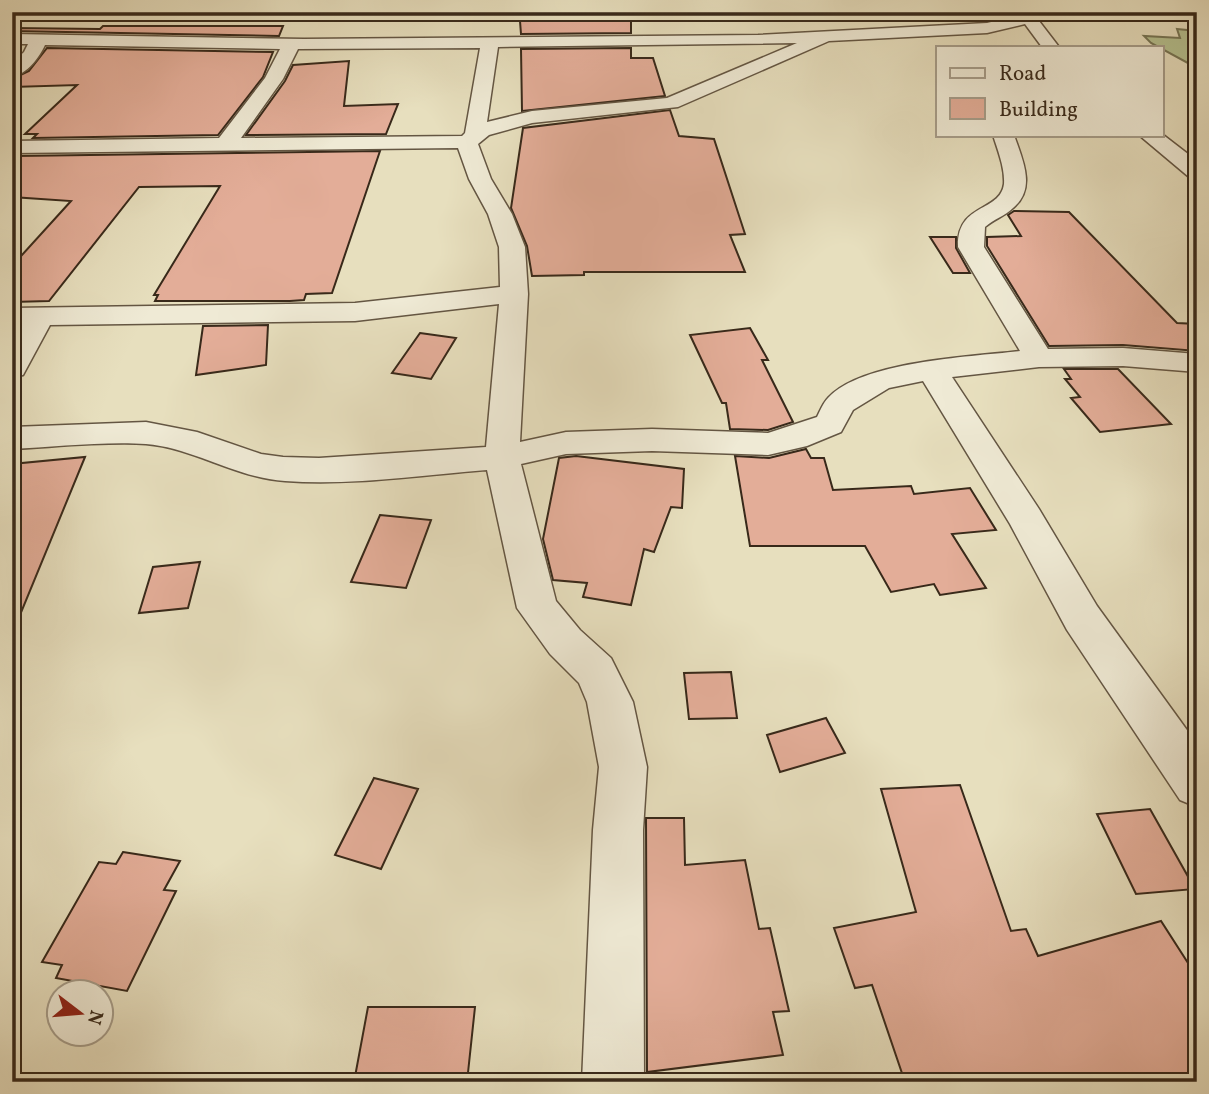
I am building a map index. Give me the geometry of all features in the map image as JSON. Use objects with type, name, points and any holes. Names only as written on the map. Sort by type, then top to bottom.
[{"type":"street","points":[[12,39],[35,47],[192,34],[298,43],[491,43],[758,34],[823,38],[987,28],[1024,15],[1056,12]]},
{"type":"street","points":[[1024,15],[1050,46]]},
{"type":"street","points":[[226,144],[298,43],[321,23]]},
{"type":"street","points":[[972,46],[987,28]]},
{"type":"street","points":[[12,147],[471,137],[505,121],[646,108],[671,103],[823,38]]},
{"type":"street","points":[[491,43],[471,137],[480,178],[500,214],[512,247],[514,294],[502,457],[538,608],[565,642],[596,671],[610,702],[623,767],[618,830],[613,1082]]},
{"type":"street","points":[[12,72],[35,47]]},
{"type":"street","points":[[1004,136],[1016,181],[1014,192],[1003,204],[972,226],[968,234],[971,247],[1039,358]]},
{"type":"street","points":[[1151,136],[1195,170]]},
{"type":"street","points":[[12,368],[26,317],[355,312],[514,294]]},
{"type":"street","points":[[12,438],[146,433],[197,443],[256,465],[283,470],[319,470],[502,457],[566,443],[652,440],[768,444],[795,438],[829,425],[839,404],[879,380],[932,370],[1039,358],[1123,357],[1197,363]]},
{"type":"street","points":[[932,370],[1026,519],[1082,618],[1197,784]]},
{"type":"green space","points":[[1177,29],[1197,31],[1197,68],[1164,50],[1164,46],[1151,43],[1144,36],[1180,38]]},
{"type":"building","points":[[551,12],[631,12],[631,33],[521,34],[520,21],[535,20],[537,15],[550,15]]},
{"type":"building","points":[[103,26],[283,26],[279,36],[12,31],[12,28],[100,29]]},
{"type":"building","points":[[47,48],[273,52],[263,77],[218,135],[33,138],[37,134],[25,134],[77,85],[12,87],[12,79],[29,71]]},
{"type":"building","points":[[631,48],[631,58],[653,58],[665,96],[522,111],[521,49]]},
{"type":"building","points":[[349,61],[344,106],[398,104],[386,134],[246,135],[285,81],[293,65]]},
{"type":"building","points":[[670,110],[679,136],[714,139],[745,234],[730,235],[745,272],[584,272],[584,275],[532,276],[527,246],[511,208],[523,128]]},
{"type":"building","points":[[380,151],[332,293],[306,294],[304,300],[290,301],[155,301],[158,295],[154,295],[220,186],[139,187],[49,301],[12,302],[12,266],[71,201],[12,197],[12,159],[16,156]]},
{"type":"building","points":[[1014,211],[1069,212],[1177,323],[1197,324],[1197,351],[1123,345],[1049,346],[987,246],[987,237],[1021,236],[1008,215]]},
{"type":"building","points":[[930,237],[956,237],[956,248],[970,273],[953,273]]},
{"type":"building","points":[[268,325],[266,365],[196,375],[203,326]]},
{"type":"building","points":[[750,328],[768,360],[762,360],[793,422],[768,430],[730,429],[726,403],[722,403],[690,335]]},
{"type":"building","points":[[420,333],[456,338],[431,379],[392,373]]},
{"type":"building","points":[[1064,369],[1118,369],[1171,424],[1100,432],[1071,398],[1080,397],[1065,379],[1071,379]]},
{"type":"building","points":[[806,449],[811,458],[824,458],[833,490],[911,486],[914,494],[970,488],[996,530],[952,534],[986,588],[940,595],[934,584],[891,592],[865,546],[750,546],[735,456],[769,458]]},
{"type":"building","points":[[576,456],[684,469],[682,508],[671,507],[654,552],[644,549],[631,605],[583,597],[587,583],[553,580],[543,539],[559,458]]},
{"type":"building","points":[[85,457],[13,632],[12,632],[12,464]]},
{"type":"building","points":[[380,515],[431,520],[406,588],[351,582]]},
{"type":"building","points":[[200,562],[188,608],[139,613],[153,567]]},
{"type":"building","points":[[731,672],[737,718],[689,719],[684,673]]},
{"type":"building","points":[[826,718],[845,753],[780,772],[767,735]]},
{"type":"building","points":[[374,778],[418,789],[381,869],[335,855]]},
{"type":"building","points":[[960,785],[1011,931],[1026,929],[1038,956],[1161,921],[1197,977],[1197,1082],[905,1082],[872,985],[855,988],[834,928],[916,912],[881,789]]},
{"type":"building","points":[[1150,809],[1195,889],[1136,894],[1097,814]]},
{"type":"building","points":[[646,818],[684,818],[685,865],[745,860],[759,929],[770,928],[789,1011],[773,1012],[783,1055],[647,1072]]},
{"type":"building","points":[[123,852],[180,861],[164,890],[176,891],[127,991],[116,989],[116,978],[56,978],[62,965],[42,962],[99,862],[116,864]]},
{"type":"building","points":[[368,1007],[475,1007],[467,1082],[354,1082]]}]
